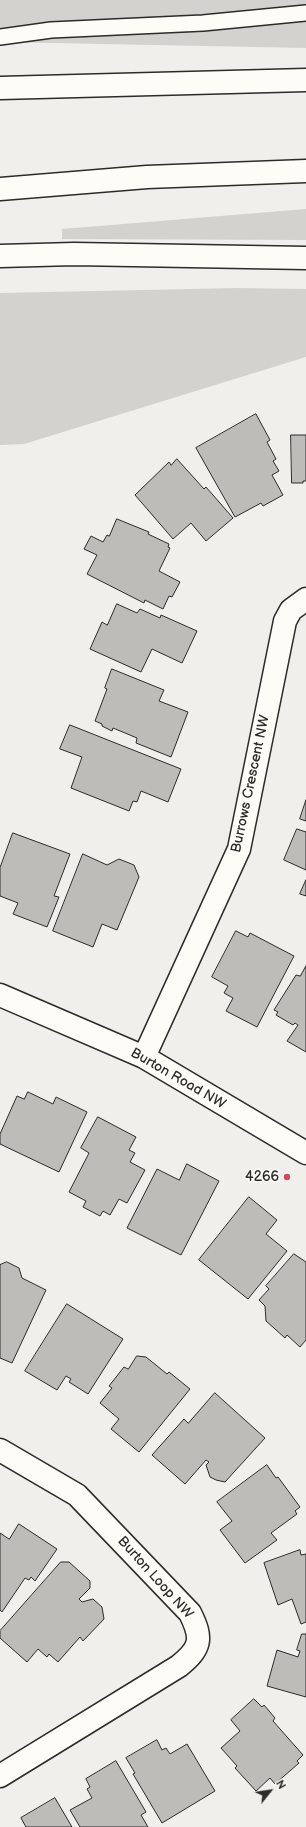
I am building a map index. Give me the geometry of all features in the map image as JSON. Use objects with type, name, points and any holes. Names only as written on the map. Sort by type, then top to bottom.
[{"type":"main road","points":[[0,88],[306,80]]},
{"type":"main road","points":[[0,189],[147,177],[306,171]]},
{"type":"main road","points":[[0,256],[74,254],[306,258]]},
{"type":"main road","name":"Burrows Crescent NW","points":[[144,1057],[239,849],[285,621],[291,610],[306,599]]},
{"type":"main road","name":"Burton Road NW","points":[[0,995],[144,1057],[306,1153]]},
{"type":"main road","name":"Burton Loop NW","points":[[0,1450],[77,1495],[190,1613],[197,1627],[199,1642],[192,1655],[179,1666],[0,1776]]},
{"type":"lane","points":[[0,37],[51,30],[203,23],[306,13]]},
{"type":"shaded area","points":[[0,0],[306,0],[306,48],[0,42]]},
{"type":"shaded area","points":[[306,209],[306,240],[62,239],[62,229]]},
{"type":"shaded area","points":[[238,288],[306,289],[306,357],[24,444],[0,445],[0,293]]},
{"type":"building","points":[[256,414],[270,440],[267,442],[276,459],[273,461],[279,471],[272,475],[283,495],[263,506],[261,503],[235,517],[196,448]]},
{"type":"building","points":[[291,435],[306,435],[306,481],[303,481],[303,483],[292,483]]},
{"type":"building","points":[[177,459],[204,489],[206,487],[233,518],[206,541],[191,523],[173,539],[135,495],[169,462],[171,465]]},
{"type":"building","points":[[117,519],[149,532],[148,534],[169,544],[168,547],[170,548],[159,571],[180,582],[172,597],[169,596],[163,609],[145,600],[144,603],[87,574],[97,555],[84,549],[91,536],[103,542],[107,535],[109,536]]},
{"type":"building","points":[[117,604],[137,613],[140,609],[160,618],[161,615],[197,631],[182,663],[152,649],[141,672],[90,649],[102,622],[107,625]]},
{"type":"building","points":[[112,669],[164,690],[159,701],[188,712],[171,757],[136,743],[137,738],[113,728],[112,731],[95,721],[107,689],[105,688]]},
{"type":"building","points":[[70,725],[181,769],[168,802],[141,791],[137,802],[133,801],[129,811],[71,788],[82,757],[60,749]]},
{"type":"building","points":[[306,800],[306,821],[300,819]]},
{"type":"building","points":[[297,829],[306,832],[306,870],[284,860]]},
{"type":"building","points":[[13,833],[70,854],[54,896],[59,897],[47,927],[13,914],[18,903],[0,896],[0,868]]},
{"type":"building","points":[[83,854],[107,865],[119,859],[134,865],[139,877],[117,930],[102,924],[93,947],[53,931]]},
{"type":"building","points":[[306,880],[306,896],[300,894]]},
{"type":"building","points":[[236,931],[248,937],[250,933],[294,956],[257,1027],[226,1011],[233,998],[224,993],[228,986],[212,977]]},
{"type":"building","points":[[306,966],[306,1052],[287,1041],[298,1025],[295,1023],[293,1025],[276,1015],[278,1012],[274,1010],[296,975],[300,976]]},
{"type":"building","points":[[28,1092],[53,1104],[56,1097],[87,1112],[59,1172],[0,1144],[0,1134],[17,1096],[24,1099]]},
{"type":"building","points":[[98,1117],[136,1137],[129,1150],[135,1153],[130,1162],[145,1170],[127,1203],[119,1199],[110,1215],[103,1211],[100,1216],[83,1207],[86,1201],[69,1192],[89,1153],[81,1148]]},
{"type":"building","points":[[187,1164],[219,1181],[181,1255],[127,1228],[157,1169],[179,1180]]},
{"type":"building","points":[[249,1197],[277,1220],[266,1234],[287,1251],[248,1299],[199,1260]]},
{"type":"building","points":[[294,1254],[306,1262],[306,1340],[300,1347],[287,1335],[285,1338],[266,1321],[265,1306],[259,1300],[269,1289],[266,1286]]},
{"type":"building","points":[[7,1262],[19,1268],[22,1278],[46,1290],[12,1363],[0,1358],[0,1265]]},
{"type":"building","points":[[67,1304],[123,1339],[88,1394],[69,1382],[71,1379],[66,1376],[57,1390],[25,1371]]},
{"type":"building","points":[[137,1356],[146,1357],[167,1374],[169,1372],[190,1389],[139,1452],[111,1429],[119,1419],[100,1403],[112,1388],[109,1386],[124,1367],[128,1369]]},
{"type":"building","points":[[215,1393],[265,1438],[225,1482],[210,1477],[206,1465],[209,1462],[206,1460],[185,1484],[152,1455],[184,1419],[188,1423]]},
{"type":"building","points":[[267,1465],[276,1478],[278,1477],[300,1507],[295,1511],[297,1514],[271,1533],[277,1540],[245,1563],[220,1530],[232,1521],[217,1502]]},
{"type":"building","points":[[19,1524],[57,1549],[35,1581],[31,1577],[29,1580],[25,1578],[2,1612],[0,1610],[0,1533],[9,1539]]},
{"type":"building","points":[[300,1550],[301,1555],[306,1554],[306,1622],[301,1624],[292,1599],[278,1605],[264,1563]]},
{"type":"building","points":[[61,1562],[69,1562],[90,1581],[90,1588],[79,1599],[82,1602],[93,1599],[102,1607],[104,1619],[83,1641],[80,1637],[58,1662],[49,1654],[47,1657],[38,1649],[27,1662],[0,1638],[0,1631]]},
{"type":"building","points":[[302,1634],[306,1634],[306,1697],[267,1686],[277,1650],[298,1657],[300,1651],[297,1650]]},
{"type":"building","points":[[254,1699],[262,1707],[264,1705],[275,1718],[273,1721],[303,1755],[297,1761],[299,1763],[275,1784],[270,1778],[256,1791],[235,1768],[237,1766],[221,1748],[240,1731],[231,1720]]},
{"type":"building","points":[[157,1740],[162,1750],[166,1748],[170,1754],[187,1744],[215,1791],[162,1823],[133,1774],[135,1773],[126,1758]]},
{"type":"building","points":[[116,1761],[146,1812],[141,1815],[148,1827],[80,1827],[70,1810],[92,1798],[87,1789],[90,1787],[86,1779]]},
{"type":"building","points":[[55,1798],[72,1827],[26,1827],[21,1818]]},
{"type":"place","name":"4266","points":[[287,1177]]}]
